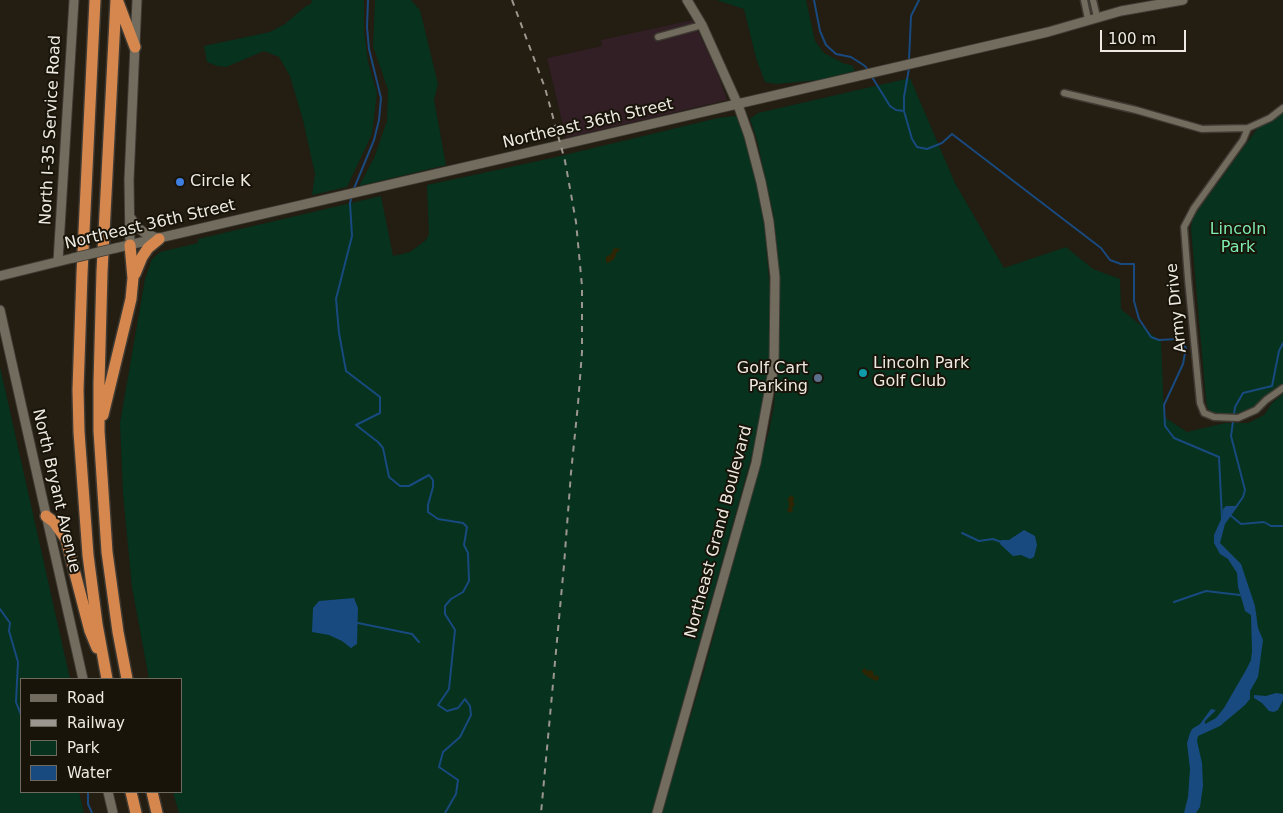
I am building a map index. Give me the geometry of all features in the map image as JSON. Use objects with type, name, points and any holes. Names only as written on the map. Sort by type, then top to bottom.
[{"type":"highway","points":[[96,0],[78,390],[79,441],[85,530],[92,591],[106,674]]},
{"type":"highway","points":[[116,0],[135,47]]},
{"type":"highway","points":[[116,0],[102,272],[99,431],[107,552],[118,632],[127,678]]},
{"type":"highway","points":[[133,278],[142,257],[148,248],[159,239]]},
{"type":"highway","points":[[99,431],[127,318],[133,278],[130,245]]},
{"type":"highway","points":[[46,516],[54,522],[66,539],[90,631],[106,674]]},
{"type":"highway","points":[[131,793],[136,813]]},
{"type":"highway","points":[[152,793],[157,813]]},
{"type":"main road","name":"North I-35 Service Road","points":[[58,261],[74,0]]},
{"type":"main road","points":[[130,245],[129,180],[137,0]]},
{"type":"main road","name":"Northeast Grand Boulevard","points":[[657,813],[756,463],[774,365],[775,277],[769,222],[762,182],[738,104],[702,25],[687,0]]},
{"type":"main road","name":"Northeast 36th Street","points":[[0,276],[1048,32],[1093,18],[1183,0]]},
{"type":"main road","points":[[130,216],[138,228],[159,239]]},
{"type":"main road","name":"North Bryant Avenue","points":[[0,310],[83,678]]},
{"type":"main road","points":[[108,793],[113,813]]},
{"type":"street","points":[[1084,0],[1093,18]]},
{"type":"street","points":[[1093,0],[1093,18]]},
{"type":"street","points":[[658,37],[702,25]]},
{"type":"street","points":[[1064,93],[1136,110],[1202,129],[1248,128],[1270,118],[1283,108]]},
{"type":"street","name":"Army Drive","points":[[1248,128],[1242,140],[1194,208],[1184,228],[1200,403],[1204,413],[1214,417],[1238,418],[1256,410],[1283,388]]},
{"type":"shaded area","points":[[693,20],[716,69],[727,100],[566,138],[547,58],[602,46],[601,40]]},
{"type":"green space","points":[[312,0],[364,0],[364,30],[368,62],[377,93],[372,134],[347,187],[312,195],[315,174],[303,120],[290,76],[279,57],[264,51],[226,67],[217,66],[207,62],[204,46],[270,32],[285,24],[311,4]]},
{"type":"green space","points":[[375,0],[411,0],[420,10],[438,84],[434,100],[446,165],[359,186],[374,158],[387,121],[388,90],[373,46]]},
{"type":"green space","points":[[716,0],[806,0],[815,41],[824,53],[845,64],[852,65],[855,71],[819,80],[776,84],[765,82],[756,58],[744,9]]},
{"type":"green space","points":[[910,78],[955,183],[1004,268],[1066,247],[1093,269],[1120,279],[1121,309],[1161,342],[1164,417],[1187,432],[1225,423],[1248,423],[1264,415],[1272,403],[1283,394],[1283,813],[662,813],[704,671],[769,431],[774,406],[779,349],[778,255],[773,213],[757,140],[750,119],[758,113]]},
{"type":"green space","name":"Lincoln Park","points":[[1283,111],[1283,385],[1256,409],[1241,416],[1216,415],[1210,412],[1206,400],[1191,229],[1192,221],[1257,129]]},
{"type":"green space","points":[[736,116],[741,124],[756,180],[764,221],[770,292],[768,373],[759,430],[652,813],[179,813],[173,793],[182,793],[182,678],[149,678],[132,587],[123,494],[120,423],[145,279],[152,259],[160,252],[198,243],[198,239],[381,196],[393,256],[410,252],[426,240],[429,234],[427,185],[552,158],[718,118]]},
{"type":"green space","points":[[0,367],[70,678],[20,678],[20,793],[79,793],[84,813],[0,813]]},
{"type":"sand","points":[[614,248],[621,249],[617,252],[614,259],[606,263],[606,257],[611,254]]},
{"type":"sand","points":[[792,495],[795,504],[792,508],[793,511],[789,513],[787,510],[789,507],[788,498]]},
{"type":"sand","points":[[865,668],[867,671],[873,671],[874,676],[878,675],[879,679],[876,681],[868,677],[862,672]]},
{"type":"water","points":[[1226,506],[1238,506],[1225,524],[1220,543],[1241,564],[1255,606],[1258,628],[1263,640],[1258,677],[1250,691],[1250,699],[1245,705],[1220,726],[1198,736],[1203,786],[1200,807],[1196,813],[1184,813],[1188,797],[1190,769],[1187,743],[1190,733],[1192,729],[1200,724],[1211,709],[1216,710],[1205,721],[1205,724],[1216,718],[1224,708],[1251,660],[1251,615],[1245,611],[1238,587],[1237,573],[1228,559],[1220,554],[1214,543],[1214,535],[1223,515],[1223,509]]},
{"type":"water","points":[[1024,530],[1035,536],[1037,545],[1034,557],[1030,559],[1021,555],[1013,556],[1000,544],[1001,540],[1009,540]]},
{"type":"water","points":[[354,598],[358,608],[357,644],[351,648],[329,635],[312,632],[313,608],[319,601]]},
{"type":"water","points":[[1276,693],[1283,694],[1283,700],[1278,710],[1274,712],[1269,711],[1254,698],[1254,695],[1266,696]]},
{"type":"waterway","points":[[353,191],[374,140],[379,120],[381,98],[369,49],[367,27],[368,0]]},
{"type":"waterway","points":[[814,0],[820,31],[826,45],[836,54],[851,57],[868,70]]},
{"type":"waterway","points":[[909,60],[911,16],[919,0]]},
{"type":"waterway","points":[[909,68],[904,97],[904,111],[912,139],[917,147],[927,149],[942,143],[952,134],[1101,248],[1110,260],[1121,264],[1134,264],[1134,301],[1139,319],[1151,337],[1159,340],[1178,339],[1186,348],[1183,364],[1164,405],[1165,426],[1174,438],[1219,457],[1222,518]]},
{"type":"waterway","points":[[872,77],[890,106],[896,110],[904,111]]},
{"type":"waterway","points":[[352,196],[350,203],[352,236],[336,299],[339,333],[346,371],[380,397],[380,413],[356,425],[383,448],[389,477],[400,486],[409,486],[429,475],[433,480],[433,487],[428,512],[438,519],[463,523],[467,527],[464,545],[468,553],[469,581],[463,592],[451,599],[445,606],[445,614],[455,630],[449,689],[438,705],[447,711],[458,708],[465,699],[470,706],[471,715],[460,737],[443,752],[439,767],[458,780],[456,794],[445,813]]},
{"type":"waterway","points":[[1236,507],[1243,497],[1245,490],[1231,436],[1235,407],[1243,393],[1272,386],[1279,351],[1283,343]]},
{"type":"waterway","points":[[1230,515],[1241,524],[1264,522],[1271,526],[1283,526]]},
{"type":"waterway","points":[[962,533],[979,541],[993,539],[1001,542]]},
{"type":"waterway","points":[[1174,602],[1206,591],[1240,595]]},
{"type":"waterway","points":[[0,609],[10,623],[9,631],[18,662],[16,702],[20,712]]},
{"type":"waterway","points":[[358,623],[412,634],[419,642]]},
{"type":"waterway","points":[[88,793],[88,804],[92,813]]},
{"type":"railway","points":[[512,0],[545,88],[565,161],[576,222],[582,286],[582,352],[578,404],[541,813]]},
{"type":"place","name":"Circle K","points":[[180,182]]},
{"type":"place","name":"Lincoln Park Golf Club","points":[[863,373]]},
{"type":"place","name":"Golf Cart Parking","points":[[818,378]]}]
